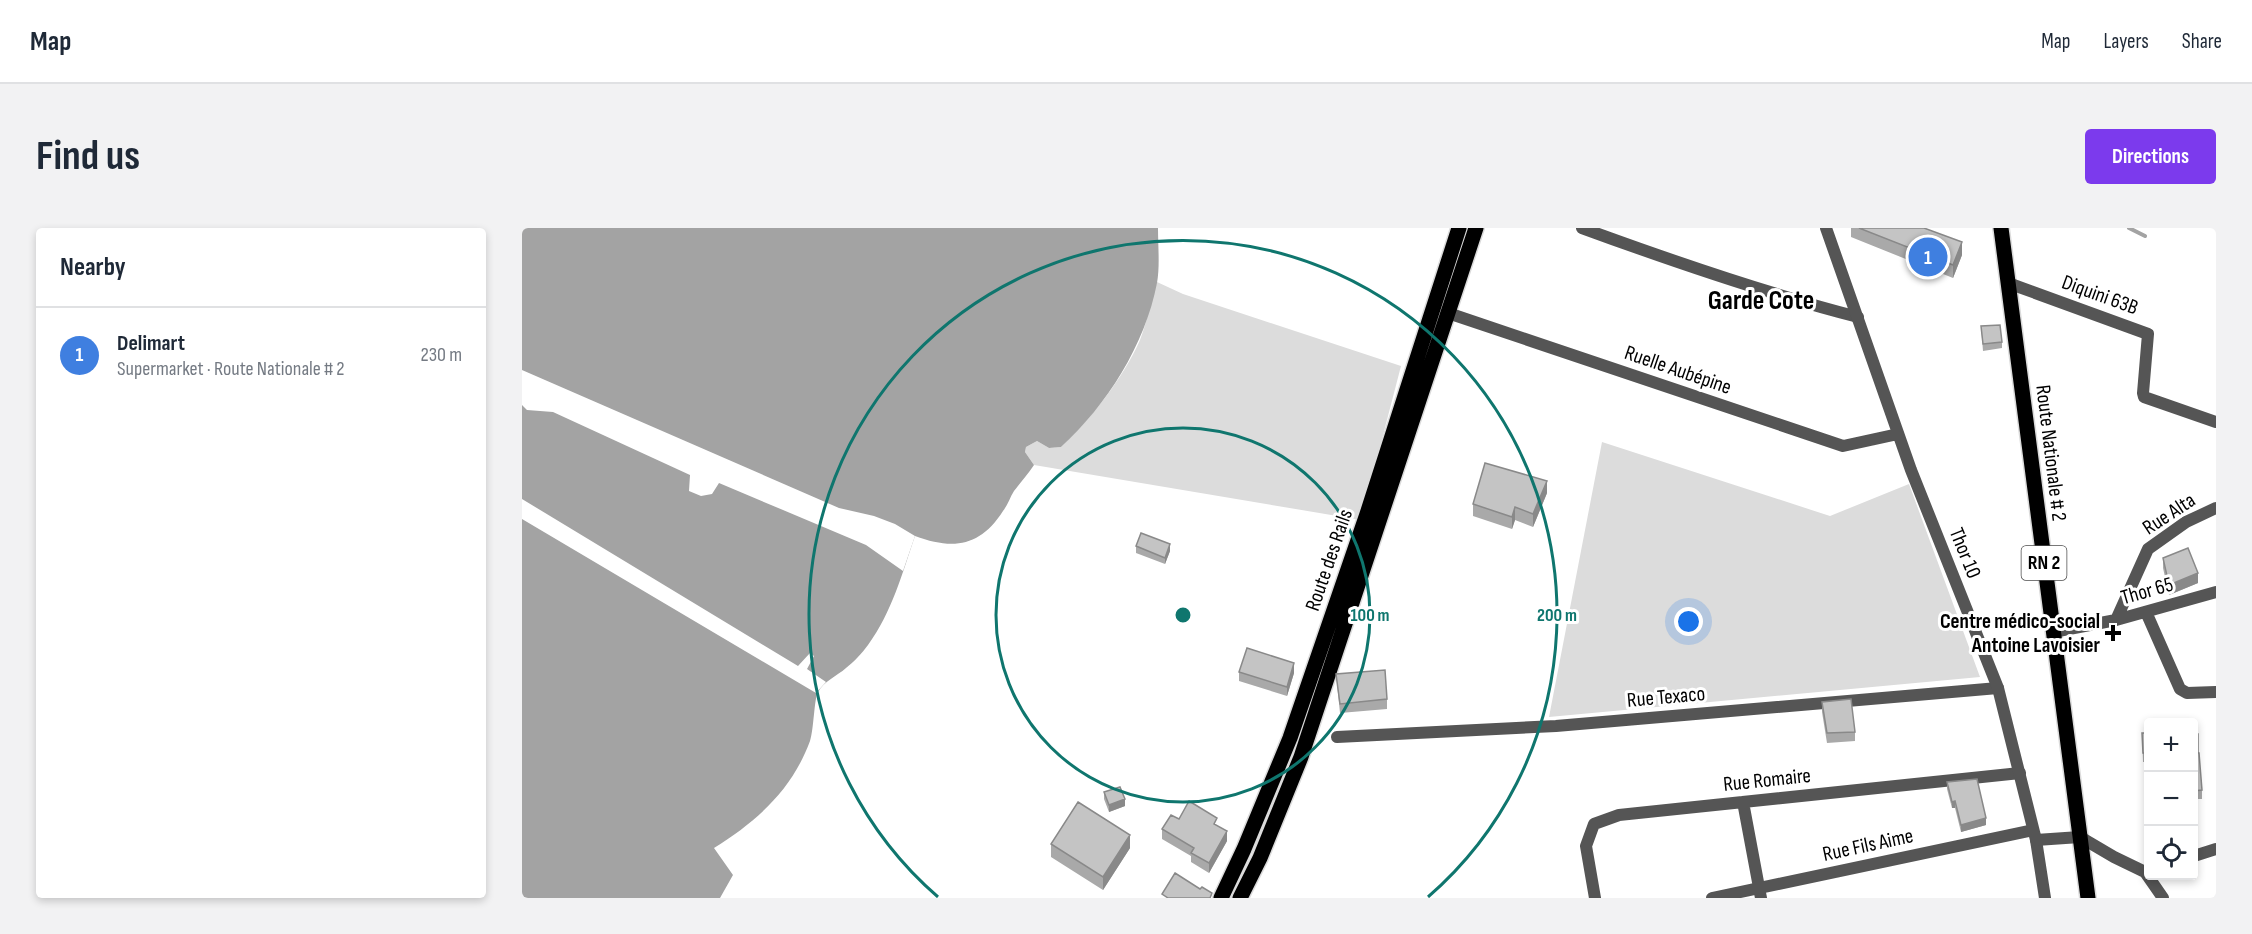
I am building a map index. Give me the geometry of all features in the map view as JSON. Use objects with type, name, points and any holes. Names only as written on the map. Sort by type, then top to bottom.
[{"type":"main road","name":"Route des Rails","points":[[1221,898],[1290,738],[1367,514],[1459,228]]},
{"type":"main road","name":"Route des Rails","points":[[1240,898],[1260,858],[1301,758],[1476,228]]},
{"type":"main road","name":"Route Nationale # 2","points":[[2001,228],[2088,898]]},
{"type":"street","points":[[1582,228],[1786,297],[1858,317]]},
{"type":"street","name":"Thor 10","points":[[1826,228],[1898,435],[1998,688],[2020,772],[2045,898]]},
{"type":"street","name":"Diquini 63B","points":[[2008,284],[2148,334],[2144,398],[2216,422]]},
{"type":"street","name":"Ruelle Aubépine","points":[[1448,313],[1842,446],[1898,435]]},
{"type":"street","name":"Rue Alta","points":[[2116,620],[2148,549],[2186,522],[2216,508]]},
{"type":"street","name":"Thor 65","points":[[2053,632],[2116,620],[2216,592]]},
{"type":"street","points":[[2146,612],[2180,688],[2187,693],[2216,692]]},
{"type":"street","name":"Rue Texaco","points":[[1337,737],[1556,726],[1998,688]]},
{"type":"street","name":"Rue Romaire","points":[[1594,898],[1586,846],[1594,824],[1619,815],[2020,772]]},
{"type":"street","points":[[1743,802],[1760,893]]},
{"type":"street","name":"Rue Fils Aime","points":[[1712,898],[1760,893],[2034,835],[2080,837]]},
{"type":"street","points":[[2080,837],[2114,857],[2144,870]]},
{"type":"street","points":[[2198,854],[2216,849]]},
{"type":"street","points":[[2152,880],[2163,898]]},
{"type":"shaded area","points":[[522,228],[1158,228],[1157,283],[1143,329],[1122,372],[1094,412],[1061,447],[1049,448],[1037,441],[1026,447],[1025,452],[1034,465],[1014,491],[1005,509],[985,532],[965,542],[953,544],[915,536],[896,592],[876,632],[855,660],[818,692],[810,741],[793,775],[759,815],[714,848],[733,875],[720,898],[522,898]]},
{"type":"shaded area","points":[[1157,282],[1183,294],[1401,366],[1361,520],[1034,465],[1025,452],[1026,447],[1037,441],[1049,448],[1061,447],[1095,411],[1116,383],[1140,340]]},
{"type":"shaded area","points":[[1602,442],[1830,516],[1909,484],[1980,677],[1549,717]]},
{"type":"pier","points":[[522,370],[839,508],[874,516],[895,524],[915,536],[903,571],[866,545],[719,483],[712,494],[701,496],[689,491],[690,475],[553,412],[527,410],[522,405]]},
{"type":"pier","points":[[522,499],[798,666],[810,653],[814,656],[807,669],[826,682],[816,693],[522,519]]},
{"type":"building","points":[[1859,228],[1924,228],[1962,242],[1953,265]]},
{"type":"building","points":[[2000,325],[2002,342],[1983,344],[1981,326]]},
{"type":"building","points":[[1485,463],[1547,481],[1533,514],[1515,507],[1512,517],[1473,504]]},
{"type":"building","points":[[1141,533],[1170,544],[1165,558],[1136,546]]},
{"type":"building","points":[[2188,548],[2198,573],[2169,585],[2163,558]]},
{"type":"building","points":[[1247,648],[1294,663],[1287,687],[1239,672]]},
{"type":"building","points":[[1385,670],[1387,699],[1340,704],[1336,674]]},
{"type":"building","points":[[1851,699],[1855,732],[1827,733],[1822,702]]},
{"type":"building","points":[[2142,733],[2144,733],[2144,753]]},
{"type":"building","points":[[2198,753],[2199,753],[2202,790],[2198,790]]},
{"type":"building","points":[[1977,779],[1986,818],[1961,825],[1947,782]]},
{"type":"building","points":[[1120,787],[1125,799],[1109,805],[1104,792]]},
{"type":"building","points":[[1189,801],[1217,818],[1214,824],[1227,831],[1209,863],[1191,853],[1194,848],[1162,829],[1171,815],[1179,819]]},
{"type":"building","points":[[1078,802],[1130,835],[1103,877],[1051,844]]},
{"type":"building","points":[[1175,873],[1200,889],[1202,887],[1212,893],[1210,898],[1168,898],[1162,894]]},
{"type":"waterway","points":[[2129,228],[2145,236]]},
{"type":"place","name":"Delimart","points":[[1928,257]]},
{"type":"place","name":"Centre médico-social Antoine Lavoisier","points":[[2113,633]]},
{"type":"district","name":"Garde Cote","points":[[1761,301]]}]
